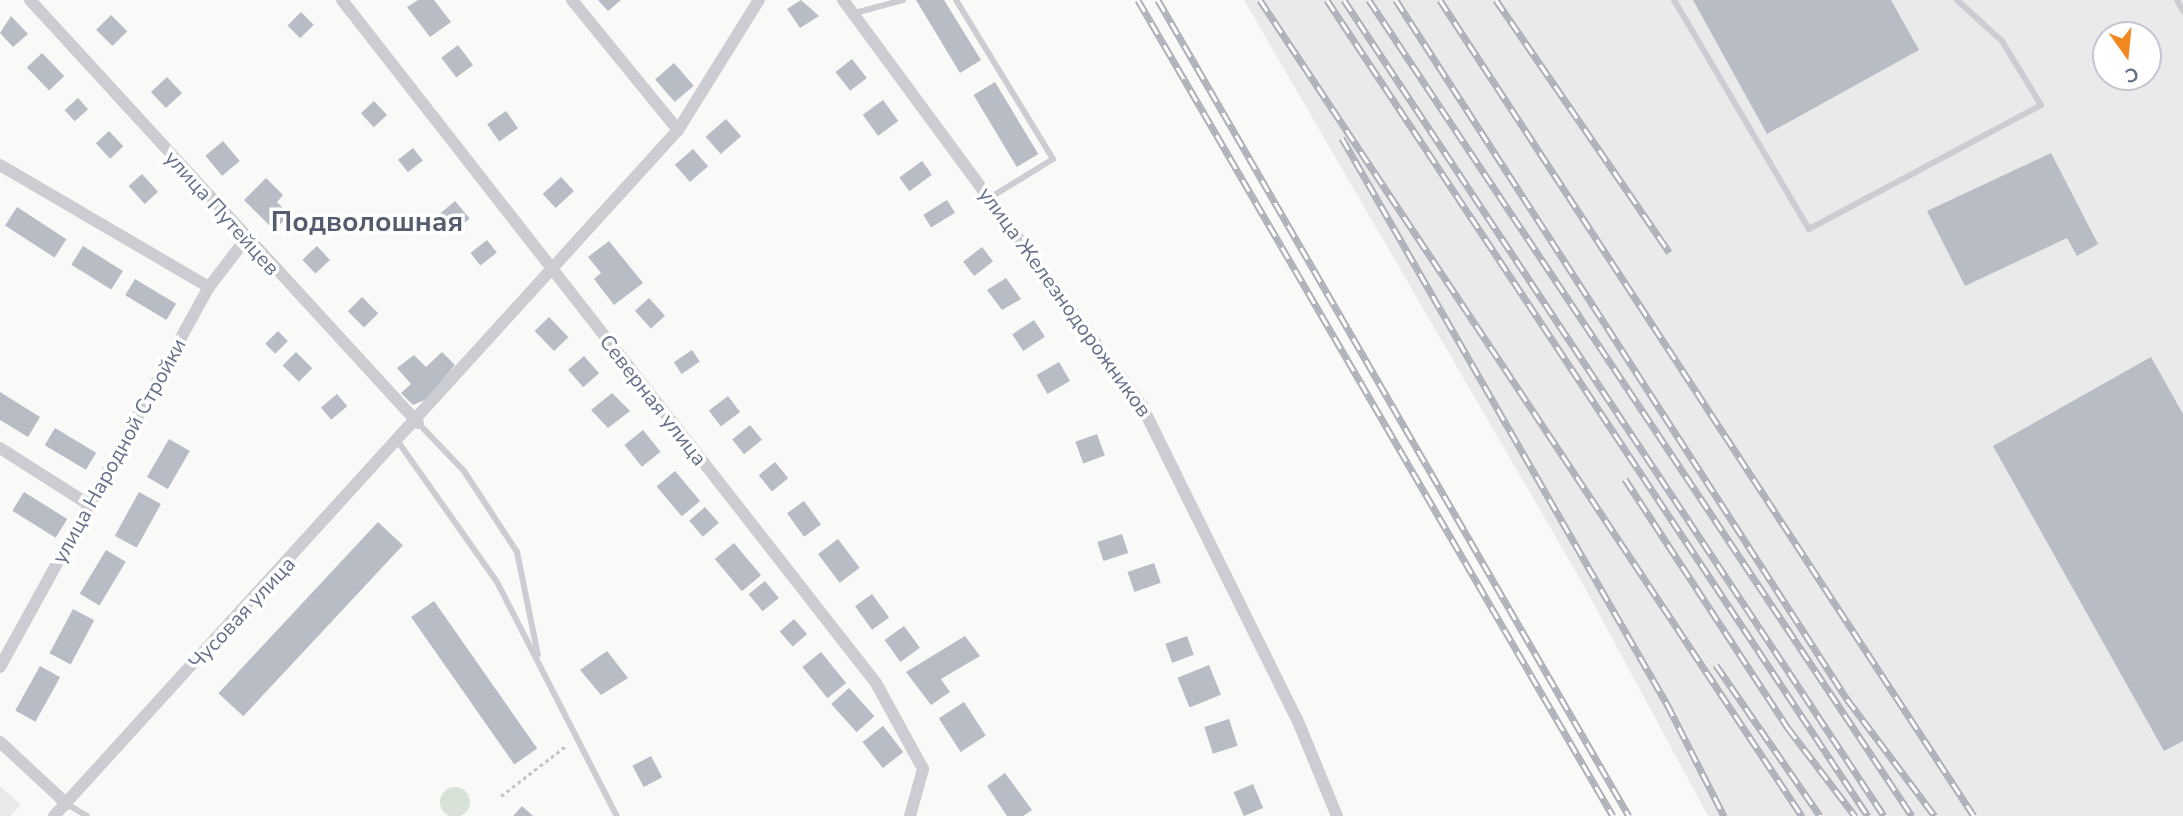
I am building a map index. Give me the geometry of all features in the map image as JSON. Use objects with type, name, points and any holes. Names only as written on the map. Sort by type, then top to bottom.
[{"type":"street","name":"улица Путейцев","points":[[30,0],[245,240],[418,423]]},
{"type":"street","name":"Северная улица","points":[[341,0],[876,683],[923,769],[910,816]]},
{"type":"street","points":[[572,0],[678,130]]},
{"type":"street","name":"Чусовая улица","points":[[54,816],[418,423],[678,130],[759,0]]},
{"type":"street","name":"улица Железнодорожников","points":[[843,0],[990,197],[1152,424],[1297,719],[1337,816]]},
{"type":"street","points":[[0,165],[209,287]]},
{"type":"street","name":"улица Народной Стройки","points":[[0,667],[209,287],[245,240]]},
{"type":"street","points":[[0,448],[88,504]]},
{"type":"street","points":[[0,741],[66,804]]},
{"type":"lane","points":[[853,13],[903,0]]},
{"type":"lane","points":[[956,0],[1053,159],[990,197]]},
{"type":"lane","points":[[1674,0],[1809,229],[2041,105],[2002,41],[1957,0]]},
{"type":"lane","points":[[2177,0],[2183,11]]},
{"type":"lane","points":[[418,423],[464,471],[517,552],[539,660]]},
{"type":"lane","points":[[399,443],[497,582],[617,816]]},
{"type":"lane","points":[[66,804],[87,816]]},
{"type":"path","points":[[500,796],[578,737]]},
{"type":"shaded area","points":[[1244,0],[2183,0],[2183,816],[1708,816],[1583,584]]},
{"type":"shaded area","points":[[0,786],[21,805],[10,816],[0,816]]},
{"type":"shaded area","points":[[455,787],[465,792],[470,802],[465,812],[455,817],[445,812],[440,802],[445,792]]},
{"type":"building","points":[[418,0],[434,0],[451,22],[430,37],[407,7]]},
{"type":"building","points":[[598,0],[621,0],[608,11]]},
{"type":"building","points":[[801,0],[819,16],[800,28],[787,9]]},
{"type":"building","points":[[916,0],[944,0],[981,60],[960,73]]},
{"type":"building","points":[[1693,0],[1891,0],[1919,50],[1767,134]]},
{"type":"building","points":[[301,12],[314,25],[300,38],[288,25]]},
{"type":"building","points":[[111,15],[127,31],[112,46],[96,30]]},
{"type":"building","points":[[11,16],[28,34],[13,47],[0,33]]},
{"type":"building","points":[[458,45],[473,65],[456,78],[441,58]]},
{"type":"building","points":[[42,53],[64,76],[49,91],[27,68]]},
{"type":"building","points":[[852,59],[867,78],[850,91],[835,72]]},
{"type":"building","points":[[674,63],[694,86],[675,102],[655,79]]},
{"type":"building","points":[[167,77],[182,93],[166,108],[151,92]]},
{"type":"building","points":[[995,82],[1038,154],[1017,167],[974,95]]},
{"type":"building","points":[[78,98],[88,109],[75,121],[65,110]]},
{"type":"building","points":[[883,100],[898,121],[878,136],[863,115]]},
{"type":"building","points":[[374,101],[387,115],[374,127],[361,113]]},
{"type":"building","points":[[506,111],[518,128],[499,141],[487,124]]},
{"type":"building","points":[[726,119],[741,136],[721,154],[706,137]]},
{"type":"building","points":[[109,131],[123,146],[110,159],[96,143]]},
{"type":"building","points":[[223,141],[240,161],[222,176],[205,156]]},
{"type":"building","points":[[413,148],[423,161],[408,172],[398,160]]},
{"type":"building","points":[[693,149],[708,166],[690,182],[675,165]]},
{"type":"building","points":[[2051,153],[2098,244],[2077,256],[2067,238],[1965,286],[1927,211]]},
{"type":"building","points":[[922,161],[932,175],[909,191],[899,177]]},
{"type":"building","points":[[142,174],[158,192],[145,204],[129,186]]},
{"type":"building","points":[[561,177],[574,191],[556,208],[543,194]]},
{"type":"building","points":[[266,178],[283,195],[277,202],[290,215],[274,230],[244,200]]},
{"type":"building","points":[[947,200],[955,213],[931,228],[923,215]]},
{"type":"building","points":[[455,201],[470,219],[454,232],[439,214]]},
{"type":"building","points":[[17,207],[66,239],[54,258],[5,225]]},
{"type":"building","points":[[487,240],[497,253],[480,266],[470,253]]},
{"type":"building","points":[[609,241],[643,283],[614,305],[594,279],[601,273],[588,257]]},
{"type":"building","points":[[83,246],[123,271],[111,290],[71,265]]},
{"type":"building","points":[[317,246],[330,260],[315,274],[302,260]]},
{"type":"building","points":[[982,247],[993,261],[974,276],[963,262]]},
{"type":"building","points":[[1006,278],[1021,299],[1002,310],[987,290]]},
{"type":"building","points":[[135,279],[176,304],[166,320],[125,295]]},
{"type":"building","points":[[362,297],[378,313],[364,327],[348,311]]},
{"type":"building","points":[[649,298],[665,316],[651,329],[635,311]]},
{"type":"building","points":[[549,317],[568,337],[554,351],[535,331]]},
{"type":"building","points":[[1034,320],[1045,337],[1023,351],[1012,334]]},
{"type":"building","points":[[278,331],[288,341],[275,354],[265,344]]},
{"type":"building","points":[[692,350],[700,362],[682,374],[674,362]]},
{"type":"building","points":[[296,352],[312,368],[299,382],[283,365]]},
{"type":"building","points":[[442,352],[455,365],[427,399],[413,405],[401,393],[411,384],[397,368],[414,355],[426,367]]},
{"type":"building","points":[[584,356],[599,373],[583,387],[568,370]]},
{"type":"building","points":[[2151,357],[2183,414],[2183,741],[2164,751],[1993,446]]},
{"type":"building","points":[[1059,362],[1070,381],[1047,394],[1036,375]]},
{"type":"building","points":[[0,392],[40,417],[28,437],[0,420]]},
{"type":"building","points":[[612,393],[630,411],[608,428],[591,410]]},
{"type":"building","points":[[337,394],[347,406],[331,420],[321,407]]},
{"type":"building","points":[[728,396],[740,412],[721,426],[709,410]]},
{"type":"building","points":[[750,425],[762,440],[744,454],[732,439]]},
{"type":"building","points":[[55,428],[96,453],[86,470],[45,445]]},
{"type":"building","points":[[643,430],[661,452],[642,467],[624,445]]},
{"type":"building","points":[[1097,434],[1105,456],[1083,463],[1075,442]]},
{"type":"building","points":[[169,439],[190,451],[168,489],[147,477]]},
{"type":"building","points":[[775,462],[788,478],[772,492],[759,475]]},
{"type":"building","points":[[675,471],[700,501],[682,516],[657,486]]},
{"type":"building","points":[[24,492],[67,519],[56,538],[12,511]]},
{"type":"building","points":[[139,492],[161,504],[137,548],[115,536]]},
{"type":"building","points":[[804,501],[821,524],[804,537],[787,513]]},
{"type":"building","points":[[705,507],[719,523],[703,537],[689,521]]},
{"type":"building","points":[[378,522],[403,545],[243,716],[218,693]]},
{"type":"building","points":[[1122,534],[1128,553],[1103,561],[1097,542]]},
{"type":"building","points":[[838,539],[860,568],[840,583],[818,554]]},
{"type":"building","points":[[734,543],[761,575],[742,591],[715,559]]},
{"type":"building","points":[[106,550],[126,562],[99,606],[80,594]]},
{"type":"building","points":[[1154,563],[1161,583],[1134,592],[1128,572]]},
{"type":"building","points":[[765,581],[779,598],[763,611],[749,594]]},
{"type":"building","points":[[872,594],[889,617],[872,630],[855,606]]},
{"type":"building","points":[[434,601],[537,748],[514,765],[411,617]]},
{"type":"building","points":[[73,609],[94,620],[71,664],[50,653]]},
{"type":"building","points":[[794,619],[807,634],[793,647],[780,631]]},
{"type":"building","points":[[904,626],[920,648],[900,662],[885,640]]},
{"type":"building","points":[[965,636],[980,656],[941,679],[950,692],[931,705],[906,672]]},
{"type":"building","points":[[1187,636],[1194,655],[1172,663],[1165,644]]},
{"type":"building","points":[[607,651],[628,678],[601,695],[580,670]]},
{"type":"building","points":[[821,652],[846,683],[828,698],[802,667]]},
{"type":"building","points":[[1209,665],[1221,695],[1189,707],[1177,678]]},
{"type":"building","points":[[40,666],[60,677],[35,722],[15,711]]},
{"type":"building","points":[[849,688],[874,716],[857,732],[831,704]]},
{"type":"building","points":[[964,702],[986,736],[961,752],[939,718]]},
{"type":"building","points":[[1229,719],[1238,746],[1213,754],[1204,727]]},
{"type":"building","points":[[883,726],[903,752],[883,768],[863,742]]},
{"type":"building","points":[[651,756],[662,777],[644,787],[632,766]]},
{"type":"building","points":[[1005,773],[1032,810],[1023,816],[1007,816],[987,786]]},
{"type":"building","points":[[1253,784],[1263,808],[1244,816],[1234,792]]},
{"type":"building","points":[[522,806],[533,816],[513,816]]},
{"type":"railway","points":[[1138,0],[1613,816]]},
{"type":"railway","points":[[1158,0],[1629,816]]},
{"type":"railway","points":[[1260,0],[1802,816]]},
{"type":"railway","points":[[1327,0],[1868,816]]},
{"type":"railway","points":[[1344,0],[1884,816]]},
{"type":"railway","points":[[1369,0],[1912,816]]},
{"type":"railway","points":[[1396,0],[1847,699],[1935,816]]},
{"type":"railway","points":[[1440,0],[1974,816]]},
{"type":"railway","points":[[1496,0],[1669,252]]},
{"type":"railway","points":[[1342,138],[1667,704],[1724,816]]},
{"type":"railway","points":[[1625,479],[1788,728],[1855,816]]},
{"type":"railway","points":[[1716,665],[1820,816]]},
{"type":"district","name":"Подволошная","points":[[367,222]]}]
